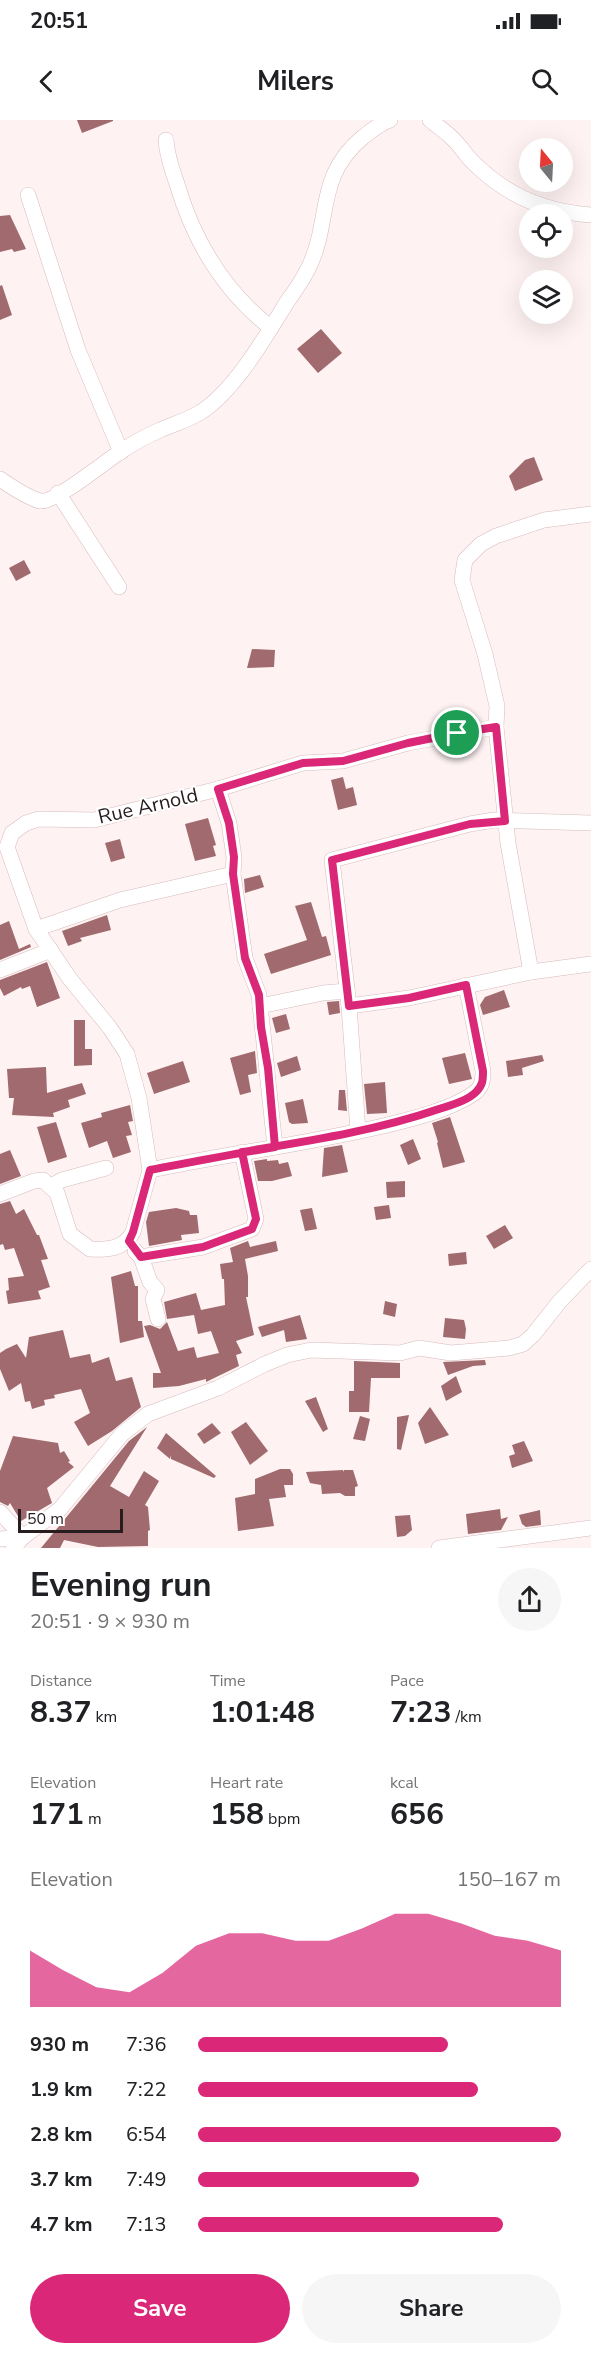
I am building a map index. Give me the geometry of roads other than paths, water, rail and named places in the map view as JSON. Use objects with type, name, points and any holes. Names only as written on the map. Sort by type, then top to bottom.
[{"type":"street","points":[[0,479],[41,501],[48,500],[80,482],[121,452],[158,431],[202,411],[238,375],[308,269],[317,246],[326,195],[337,164],[348,149],[371,130],[390,120]]},
{"type":"street","points":[[430,120],[453,138],[475,165],[512,192],[545,207],[571,214],[591,215]]},
{"type":"street","points":[[166,140],[183,206],[211,263],[232,293],[271,328]]},
{"type":"street","points":[[28,195],[78,350],[121,452]]},
{"type":"street","points":[[58,493],[119,587]]},
{"type":"street","points":[[531,972],[505,821],[496,706],[485,654],[462,580],[465,561],[481,544],[515,528],[544,520],[591,514]]},
{"type":"street","name":"Rue Arnold","points":[[129,1241],[150,1170],[139,1098],[127,1054],[110,1028],[70,979],[36,929],[7,847],[12,832],[27,822],[39,819],[94,820],[218,789],[303,763],[343,761],[408,743],[496,727]]},
{"type":"street","points":[[218,789],[229,823],[234,857],[233,874],[245,958],[259,995],[275,1147]]},
{"type":"street","points":[[358,1131],[348,998],[332,860],[470,824],[505,821],[591,823]]},
{"type":"street","points":[[36,929],[120,900],[233,874]]},
{"type":"street","points":[[0,970],[51,950]]},
{"type":"street","points":[[260,1006],[323,993],[348,998],[409,998],[531,972],[591,964]]},
{"type":"street","points":[[150,1170],[358,1131],[409,1119],[456,1103],[474,1094],[483,1084],[483,1071],[466,985]]},
{"type":"street","points":[[141,1257],[203,1247],[252,1229],[256,1219],[242,1152]]},
{"type":"street","points":[[0,1194],[34,1181],[47,1183],[106,1168]]},
{"type":"street","points":[[47,1183],[57,1193],[70,1234],[90,1249],[119,1247],[129,1241],[141,1257],[150,1282],[157,1290],[153,1299],[158,1319]]},
{"type":"street","points":[[18,1543],[60,1509],[122,1434],[148,1414],[218,1388],[287,1355],[311,1350],[400,1353],[419,1348],[451,1353],[500,1349],[523,1344],[591,1269]]},
{"type":"street","points":[[0,1512],[18,1543]]},
{"type":"street","points":[[439,1548],[591,1528]]},
{"type":"street","points":[[0,1539],[18,1543]]}]
